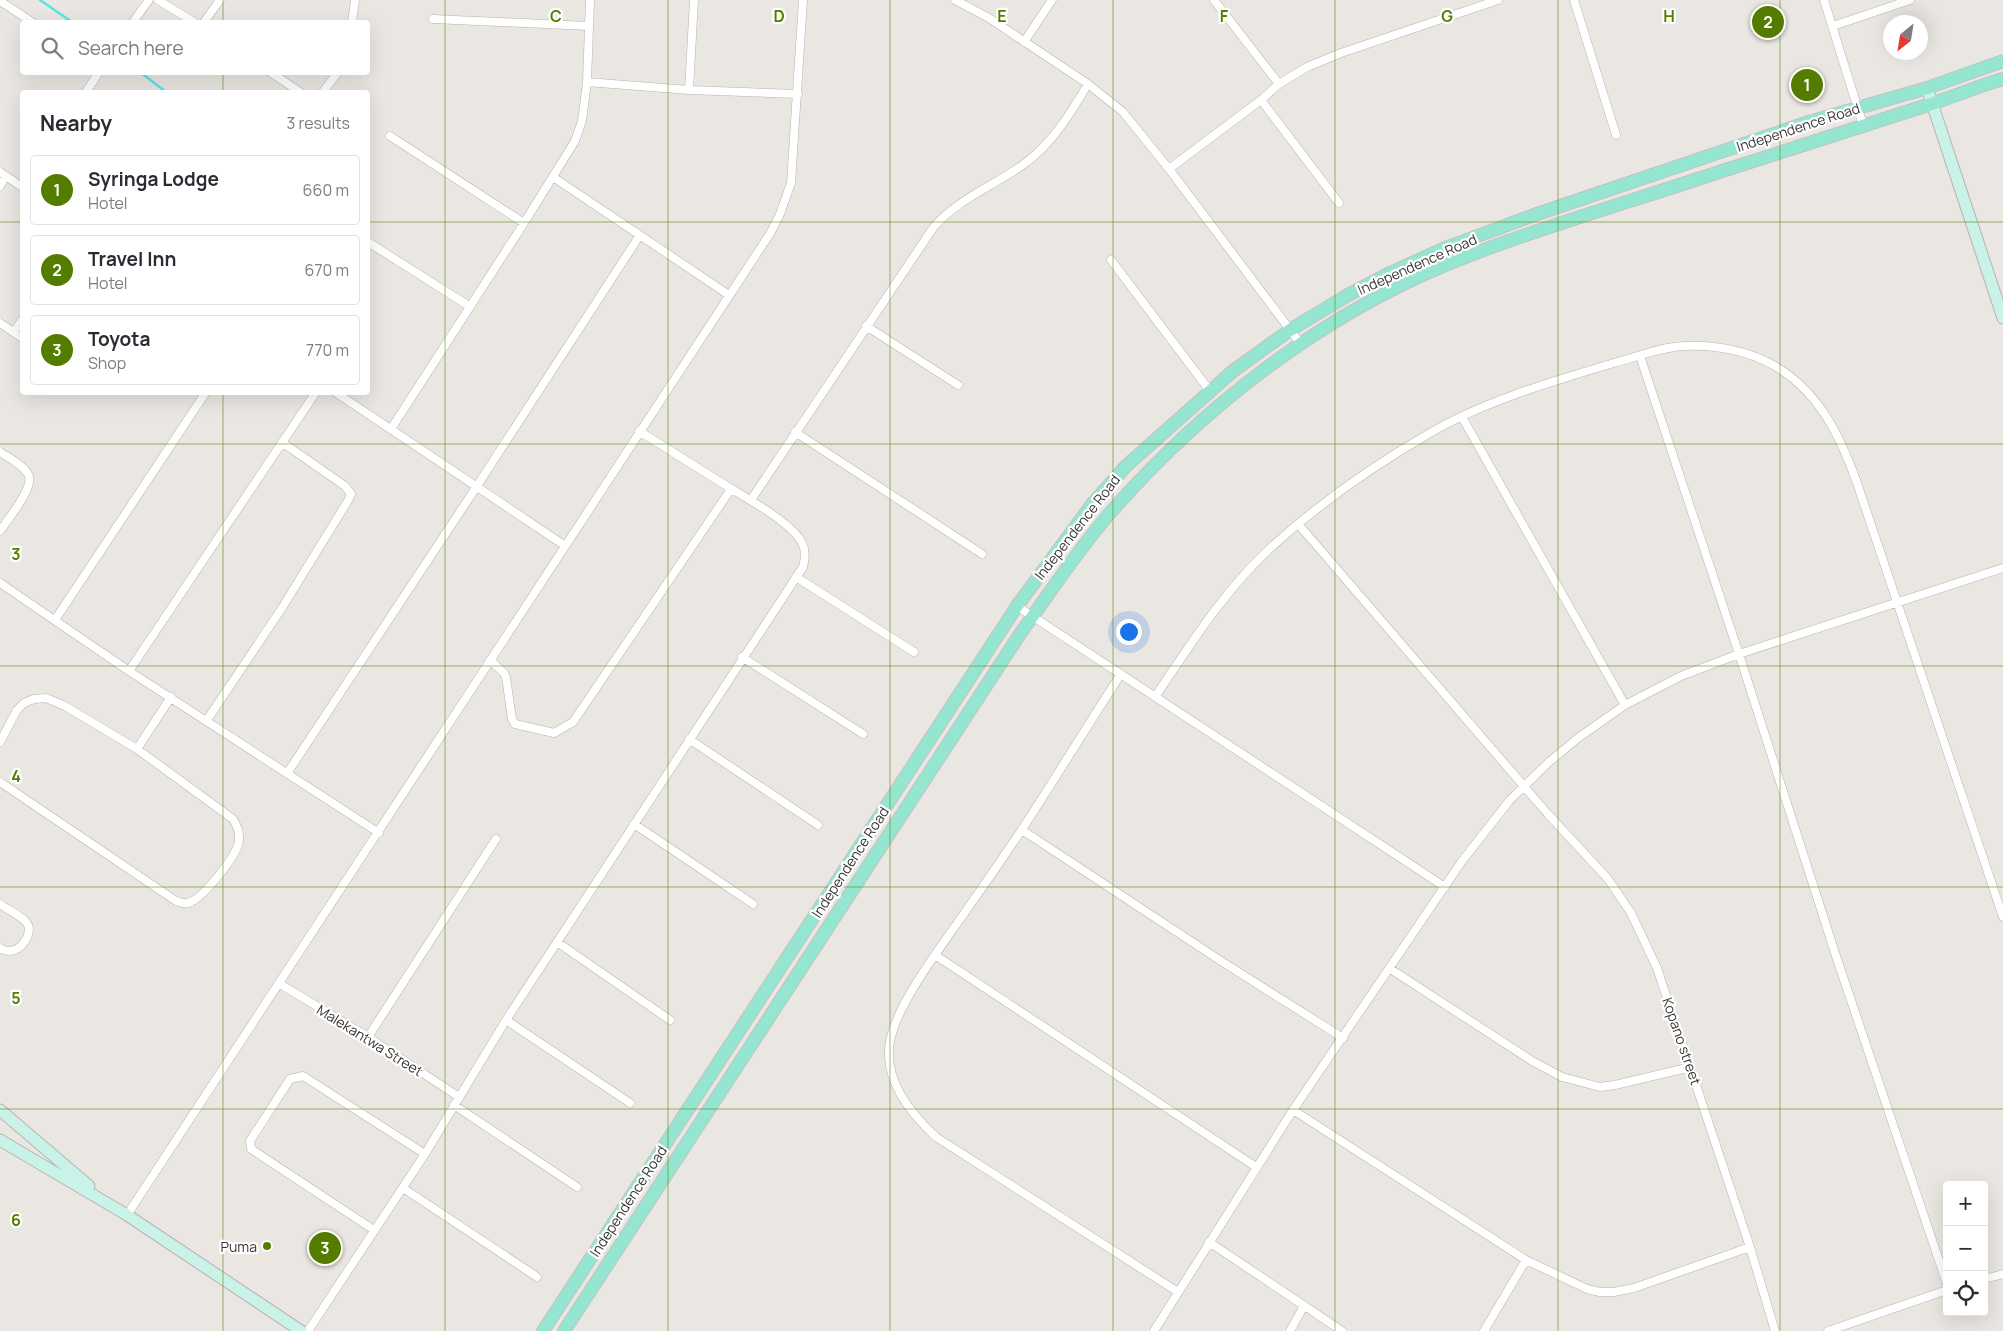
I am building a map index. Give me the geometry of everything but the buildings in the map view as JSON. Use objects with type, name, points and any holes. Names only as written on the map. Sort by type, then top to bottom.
[{"type":"main road","name":"Independence Road","points":[[543,1331],[1017,606],[1092,503],[1126,466],[1210,391],[1233,371],[1290,330],[1382,277],[1445,248],[1534,215],[1809,122],[1927,88],[2003,61]]},
{"type":"main road","name":"Independence Road","points":[[564,1331],[1033,616],[1108,516],[1142,478],[1244,384],[1300,343],[1352,312],[1449,264],[1547,229],[1932,104],[2003,79]]},
{"type":"street","points":[[135,20],[149,0]]},
{"type":"street","points":[[158,0],[191,20]]},
{"type":"street","points":[[205,20],[220,0]]},
{"type":"street","points":[[352,20],[355,0]]},
{"type":"street","points":[[391,429],[554,177],[577,134],[582,122],[587,82],[590,0]]},
{"type":"street","points":[[688,90],[694,0]]},
{"type":"street","points":[[127,1215],[379,833],[564,544],[771,232],[788,194],[793,170],[803,0]]},
{"type":"street","points":[[954,0],[989,18],[1088,84],[1133,122],[1300,343]]},
{"type":"street","points":[[1024,42],[1052,0]]},
{"type":"street","points":[[1214,0],[1279,84]]},
{"type":"street","points":[[1574,0],[1616,135]]},
{"type":"street","points":[[1824,0],[1863,125]]},
{"type":"street","points":[[1833,26],[1910,0]]},
{"type":"street","points":[[0,1],[29,20]]},
{"type":"street","points":[[1169,169],[1261,100],[1279,84],[1307,67],[1340,53],[1494,1]]},
{"type":"street","points":[[433,19],[589,26]]},
{"type":"street","points":[[87,90],[97,75]]},
{"type":"street","points":[[274,75],[297,90]]},
{"type":"street","points":[[324,90],[336,75]]},
{"type":"street","points":[[587,82],[688,90],[798,94]]},
{"type":"street","points":[[751,500],[925,237],[937,222],[961,202],[1008,175],[1042,150],[1073,111],[1088,84]]},
{"type":"street","points":[[1927,88],[2003,318]]},
{"type":"street","points":[[1261,100],[1339,203]]},
{"type":"street","points":[[390,136],[524,223]]},
{"type":"street","points":[[0,186],[3,174],[20,186]]},
{"type":"street","points":[[554,177],[728,295]]},
{"type":"street","points":[[288,772],[640,235]]},
{"type":"street","points":[[370,243],[469,306]]},
{"type":"street","points":[[1111,260],[1210,391]]},
{"type":"street","points":[[0,323],[20,336]]},
{"type":"street","points":[[14,332],[20,323]]},
{"type":"street","points":[[866,326],[958,385]]},
{"type":"street","points":[[1155,697],[1226,595],[1272,546],[1348,485],[1431,432],[1502,400],[1574,375],[1681,346],[1719,348],[1774,365],[1807,390],[1835,428],[1848,459],[1898,602],[2003,917]]},
{"type":"street","points":[[1640,356],[1740,654],[1835,953],[1943,1272]]},
{"type":"street","points":[[55,620],[204,395]]},
{"type":"street","points":[[129,671],[314,395]]},
{"type":"street","points":[[340,395],[564,544]]},
{"type":"street","points":[[1462,417],[1625,705]]},
{"type":"street","points":[[308,1331],[425,1154],[506,1020],[802,567],[805,557],[804,548],[792,530],[751,500],[639,431]]},
{"type":"street","points":[[795,432],[982,554]]},
{"type":"street","points":[[207,720],[329,535],[350,494],[345,486],[283,443]]},
{"type":"street","points":[[0,452],[24,469],[29,476],[30,482],[27,490],[0,531]]},
{"type":"street","points":[[490,660],[504,672],[506,677],[512,719],[515,724],[554,733],[573,722],[731,489]]},
{"type":"street","name":"Kopano street","points":[[1299,525],[1547,813],[1608,879],[1632,913],[1657,968],[1750,1247],[1775,1331]]},
{"type":"street","points":[[1154,1331],[1256,1167],[1389,968],[1487,828],[1524,785],[1578,738],[1625,705],[1674,679],[1740,654],[2003,568]]},
{"type":"street","points":[[796,577],[914,652]]},
{"type":"street","points":[[0,583],[129,671],[288,772],[379,833]]},
{"type":"street","points":[[1017,606],[1445,887]]},
{"type":"street","points":[[742,657],[863,734]]},
{"type":"street","points":[[1121,674],[1022,830],[912,991],[893,1028],[889,1044],[890,1064],[897,1087],[913,1114],[936,1137],[966,1158],[1178,1292]]},
{"type":"street","points":[[137,749],[171,697]]},
{"type":"street","points":[[0,742],[17,710],[24,703],[34,699],[46,698],[65,706],[137,749],[233,819],[238,828],[238,844],[234,853],[210,886],[195,900],[187,904],[176,901],[0,782]]},
{"type":"street","points":[[688,739],[818,825]]},
{"type":"street","points":[[634,824],[753,904]]},
{"type":"street","points":[[1022,830],[1221,961],[1343,1038]]},
{"type":"street","points":[[368,1037],[496,839]]},
{"type":"street","points":[[0,904],[27,922],[30,928],[29,934],[18,949],[6,952],[0,948]]},
{"type":"street","points":[[557,942],[670,1020]]},
{"type":"street","points":[[935,955],[1256,1167]]},
{"type":"street","points":[[1389,968],[1532,1061],[1562,1077],[1600,1087],[1691,1068]]},
{"type":"street","name":"Malekantwa Street","points":[[280,984],[368,1037],[459,1098]]},
{"type":"street","points":[[506,1020],[630,1103]]},
{"type":"street","points":[[374,1230],[251,1150],[250,1142],[290,1079],[302,1076],[425,1154]]},
{"type":"street","points":[[454,1105],[577,1187]]},
{"type":"street","points":[[0,1110],[65,1164],[105,1201]]},
{"type":"street","points":[[1293,1110],[1526,1260],[1587,1289],[1600,1292],[1614,1292],[1634,1288],[1750,1247]]},
{"type":"street","points":[[0,1140],[105,1201],[301,1331]]},
{"type":"street","points":[[403,1188],[536,1277]]},
{"type":"street","points":[[1208,1242],[1342,1331]]},
{"type":"street","points":[[1484,1331],[1526,1260]]},
{"type":"street","points":[[1988,1279],[2003,1274]]},
{"type":"street","points":[[1828,1331],[1943,1291]]},
{"type":"street","points":[[1290,1331],[1304,1306]]},
{"type":"waterway","points":[[40,0],[69,20]]},
{"type":"waterway","points":[[144,75],[163,90]]},
{"type":"place","name":"Travel Inn","points":[[1768,22]]},
{"type":"place","name":"Syringa Lodge","points":[[1807,85]]},
{"type":"place","name":"Puma","points":[[267,1246]]},
{"type":"place","name":"Toyota","points":[[325,1248]]}]
